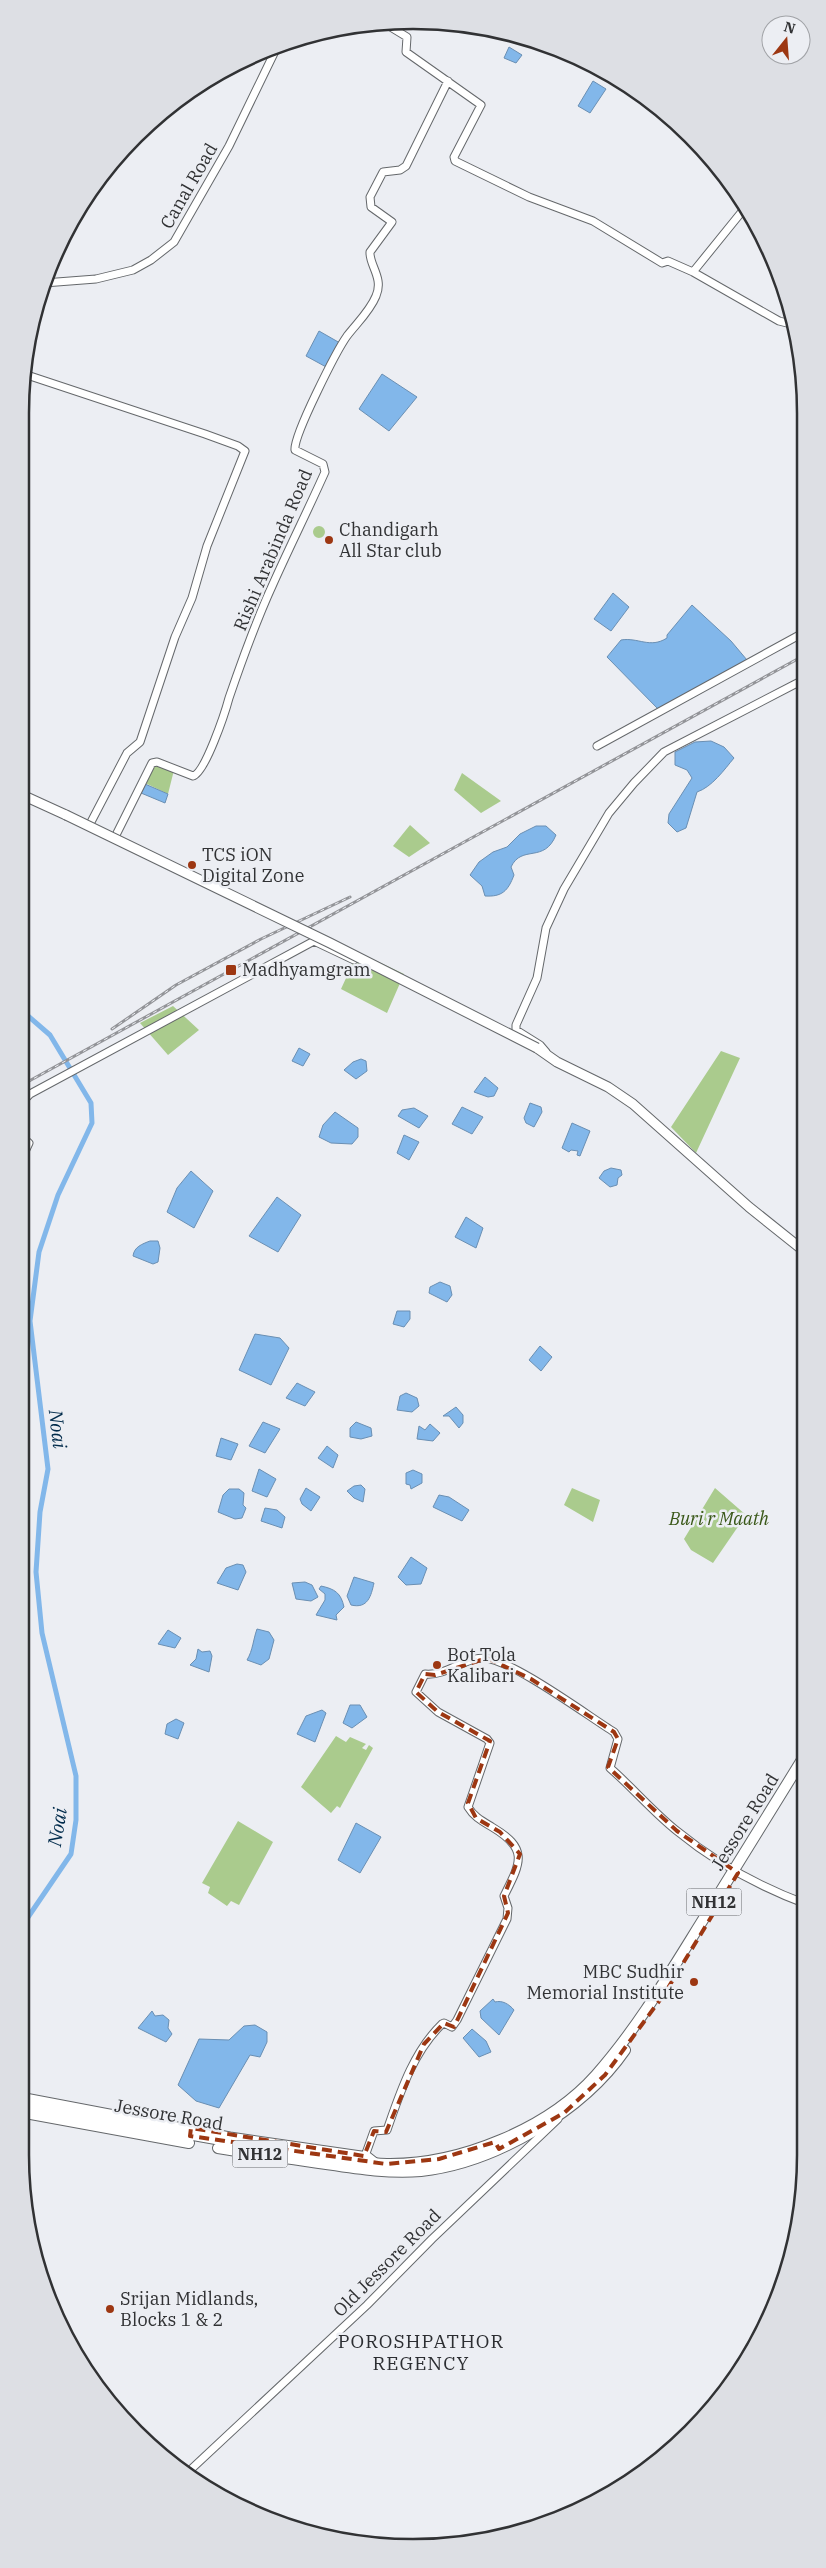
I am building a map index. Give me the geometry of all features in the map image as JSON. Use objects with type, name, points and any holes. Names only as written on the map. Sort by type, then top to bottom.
[{"type":"highway","name":"Jessore Road","points":[[29,2105],[378,2163],[422,2162],[497,2145],[538,2120],[579,2091],[621,2050],[665,1993],[797,1769]]},
{"type":"highway","name":"Jessore Road","points":[[736,1872],[797,1779]]},
{"type":"highway","name":"NH12","points":[[29,2114],[224,2149],[375,2170],[420,2171],[450,2165],[533,2132],[586,2095],[621,2050]]},
{"type":"main road","points":[[29,798],[330,943],[536,1048],[561,1058],[604,1080],[638,1101],[730,1183],[797,1238]]},
{"type":"main road","points":[[550,1055],[557,1062],[608,1087],[633,1104],[754,1211],[797,1245]]},
{"type":"street","points":[[395,30],[407,37],[406,52],[481,105],[456,152],[455,161],[529,197],[593,221],[662,263],[668,261],[692,272],[786,322]]},
{"type":"street","name":"Canal Road","points":[[52,282],[96,279],[133,270],[174,242],[229,146],[273,55]]},
{"type":"street","name":"Rishi Arabinda Road","points":[[116,835],[152,763],[157,762],[192,776],[199,773],[210,749],[226,710],[243,656],[324,472],[323,464],[295,450],[297,439],[308,411],[346,338],[370,307],[377,294],[376,268],[369,257],[370,252],[392,222],[371,207],[370,197],[383,172],[400,170],[406,166],[448,81]]},
{"type":"street","points":[[692,272],[741,213]]},
{"type":"street","points":[[31,376],[205,434],[238,446],[245,452],[206,546],[192,598],[175,637],[140,742],[127,753],[91,822]]},
{"type":"street","points":[[597,746],[797,636]]},
{"type":"street","points":[[550,1055],[540,1045],[516,1030],[516,1025],[537,978],[546,928],[587,847],[609,813],[664,752],[797,683]]},
{"type":"street","points":[[29,1095],[145,1030],[314,941],[392,976],[536,1051],[550,1055]]},
{"type":"street","points":[[364,2156],[374,2131],[387,2130],[410,2070],[424,2044],[442,2024],[452,2026],[457,2020],[506,1919],[508,1908],[504,1896],[519,1856],[517,1849],[500,1832],[476,1818],[468,1807],[490,1743],[487,1739],[428,1705],[416,1692],[425,1674],[435,1675],[470,1661],[487,1658],[514,1669],[547,1688],[614,1732],[618,1739],[610,1768],[676,1831],[736,1872],[780,1895],[797,1901]]},
{"type":"street","points":[[29,2098],[190,2132],[364,2156],[378,2163]]},
{"type":"street","name":"Old Jessore Road","points":[[192,2469],[367,2305],[427,2243],[564,2112]]},
{"type":"highlighted area","points":[[487,1658],[531,1679],[614,1732],[618,1739],[608,1767],[677,1831],[738,1873],[665,1993],[605,2075],[564,2113],[499,2149],[495,2142],[439,2159],[386,2164],[190,2136],[191,2128],[364,2156],[374,2131],[386,2132],[424,2044],[444,2023],[454,2027],[508,1913],[504,1896],[520,1854],[500,1832],[476,1818],[468,1803],[490,1741],[438,1712],[416,1692],[425,1674],[435,1675]]},
{"type":"green space","points":[[321,526],[324,527],[324,537],[317,538],[314,537],[313,530],[314,527]]},
{"type":"green space","points":[[155,764],[174,770],[168,794],[145,783]]},
{"type":"green space","points":[[462,773],[501,801],[481,813],[454,790]]},
{"type":"green space","points":[[410,825],[430,843],[409,857],[393,846]]},
{"type":"green space","points":[[358,952],[404,974],[387,1013],[341,989]]},
{"type":"green space","points":[[173,1006],[199,1030],[168,1055],[140,1023]]},
{"type":"green space","points":[[721,1051],[740,1058],[696,1153],[671,1127]]},
{"type":"green space","points":[[572,1488],[600,1500],[593,1522],[564,1505]]},
{"type":"green space","name":"Buri r Maath","points":[[715,1488],[746,1515],[713,1563],[691,1550],[684,1539]]},
{"type":"green space","points":[[336,1736],[346,1742],[350,1737],[366,1744],[362,1748],[366,1750],[369,1745],[373,1748],[340,1808],[337,1806],[331,1813],[301,1787]]},
{"type":"green space","points":[[238,1821],[273,1842],[239,1905],[231,1901],[227,1906],[208,1893],[210,1887],[202,1883]]},
{"type":"water","points":[[509,47],[522,55],[516,63],[504,58]]},
{"type":"water","points":[[593,81],[606,89],[590,113],[578,106]]},
{"type":"water","points":[[319,331],[340,343],[328,368],[306,356]]},
{"type":"water","points":[[382,374],[417,397],[389,431],[359,409]]},
{"type":"water","points":[[613,593],[629,607],[611,631],[594,619]]},
{"type":"water","points":[[692,605],[731,641],[747,660],[659,710],[607,657],[621,640],[655,643],[667,638],[667,635]]},
{"type":"water","points":[[711,741],[724,747],[734,758],[713,782],[697,792],[686,828],[677,832],[668,823],[669,814],[692,778],[687,770],[675,765],[675,752],[695,742]]},
{"type":"water","points":[[145,784],[168,794],[165,803],[141,793]]},
{"type":"water","points":[[536,826],[546,826],[556,835],[551,844],[539,852],[521,856],[511,867],[514,875],[507,889],[500,894],[485,896],[482,886],[470,875],[479,862],[493,852],[507,847],[520,834]]},
{"type":"water","points":[[299,1048],[310,1054],[303,1066],[292,1061]]},
{"type":"water","points":[[361,1059],[366,1061],[367,1071],[356,1079],[344,1070],[353,1062]]},
{"type":"water","points":[[485,1077],[498,1088],[494,1096],[488,1097],[474,1092]]},
{"type":"water","points":[[530,1103],[541,1107],[542,1112],[534,1127],[526,1123],[524,1118]]},
{"type":"water","points":[[462,1107],[483,1117],[472,1134],[452,1124]]},
{"type":"water","points":[[414,1108],[428,1116],[419,1128],[398,1116],[402,1110]]},
{"type":"water","points":[[335,1112],[358,1128],[358,1137],[352,1144],[331,1143],[319,1137],[323,1125]]},
{"type":"water","points":[[572,1123],[590,1131],[580,1156],[577,1155],[578,1151],[571,1150],[569,1152],[562,1148]]},
{"type":"water","points":[[404,1135],[419,1142],[409,1160],[397,1153]]},
{"type":"water","points":[[611,1168],[621,1170],[622,1175],[618,1178],[617,1185],[610,1187],[599,1178],[604,1171]]},
{"type":"water","points":[[191,1171],[213,1191],[194,1228],[167,1212],[177,1188]]},
{"type":"water","points":[[277,1197],[301,1215],[278,1252],[249,1236]]},
{"type":"water","points":[[466,1217],[483,1228],[476,1248],[455,1237]]},
{"type":"water","points":[[150,1241],[158,1241],[160,1248],[158,1262],[153,1264],[133,1256],[137,1248]]},
{"type":"water","points":[[440,1282],[450,1286],[452,1295],[447,1302],[429,1293],[430,1287]]},
{"type":"water","points":[[397,1311],[410,1311],[410,1319],[404,1327],[393,1324]]},
{"type":"water","points":[[255,1334],[280,1338],[289,1348],[271,1385],[239,1370]]},
{"type":"water","points":[[540,1346],[552,1357],[541,1371],[529,1360]]},
{"type":"water","points":[[297,1383],[315,1392],[305,1406],[286,1398]]},
{"type":"water","points":[[406,1393],[417,1398],[419,1406],[412,1412],[397,1410],[400,1396]]},
{"type":"water","points":[[456,1407],[463,1415],[463,1423],[459,1428],[449,1416],[443,1416]]},
{"type":"water","points":[[263,1422],[280,1429],[265,1453],[249,1446]]},
{"type":"water","points":[[356,1422],[371,1428],[372,1436],[361,1439],[350,1437],[350,1428]]},
{"type":"water","points":[[430,1424],[440,1433],[433,1441],[417,1439],[419,1426],[425,1430]]},
{"type":"water","points":[[221,1438],[238,1444],[231,1460],[216,1456]]},
{"type":"water","points":[[327,1446],[338,1455],[333,1468],[318,1458]]},
{"type":"water","points":[[259,1469],[276,1479],[267,1497],[252,1491]]},
{"type":"water","points":[[413,1470],[422,1474],[422,1483],[411,1489],[410,1485],[406,1484],[406,1473]]},
{"type":"water","points":[[361,1485],[365,1489],[363,1502],[354,1498],[347,1491],[354,1486]]},
{"type":"water","points":[[306,1488],[320,1497],[311,1511],[302,1504],[300,1499]]},
{"type":"water","points":[[229,1489],[239,1489],[244,1493],[243,1505],[246,1508],[242,1518],[235,1519],[218,1512],[223,1495]]},
{"type":"water","points":[[439,1495],[449,1497],[469,1510],[462,1521],[433,1507]]},
{"type":"water","points":[[265,1508],[277,1510],[285,1517],[282,1528],[261,1521]]},
{"type":"water","points":[[411,1557],[427,1568],[421,1584],[406,1585],[398,1577]]},
{"type":"water","points":[[237,1564],[243,1565],[246,1572],[238,1590],[217,1583],[226,1568]]},
{"type":"water","points":[[354,1577],[374,1583],[368,1600],[357,1606],[351,1605],[347,1596]]},
{"type":"water","points":[[305,1582],[312,1585],[318,1597],[311,1601],[296,1599],[292,1583]]},
{"type":"water","points":[[321,1586],[334,1590],[341,1598],[344,1607],[336,1615],[337,1620],[316,1615],[325,1600],[325,1594],[319,1589]]},
{"type":"water","points":[[257,1629],[269,1632],[274,1640],[269,1659],[261,1665],[247,1660]]},
{"type":"water","points":[[168,1630],[181,1638],[175,1648],[158,1644]]},
{"type":"water","points":[[198,1649],[202,1652],[210,1651],[212,1656],[209,1672],[190,1665],[196,1659]]},
{"type":"water","points":[[350,1705],[360,1705],[367,1717],[352,1728],[343,1723]]},
{"type":"water","points":[[322,1710],[326,1713],[315,1742],[297,1734],[306,1716]]},
{"type":"water","points":[[176,1719],[184,1723],[178,1739],[165,1734],[167,1724]]},
{"type":"water","points":[[356,1823],[381,1837],[360,1873],[338,1860]]},
{"type":"water","points":[[493,1999],[495,2002],[505,2003],[514,2010],[499,2035],[481,2018],[480,2011]]},
{"type":"water","points":[[152,2011],[155,2016],[163,2015],[169,2020],[168,2028],[172,2034],[166,2042],[138,2028]]},
{"type":"water","points":[[255,2025],[267,2032],[267,2042],[260,2057],[250,2055],[219,2108],[196,2101],[178,2085],[199,2039],[229,2040],[244,2026]]},
{"type":"water","points":[[472,2029],[486,2041],[491,2052],[479,2057],[463,2038]]},
{"type":"waterway","name":"Noai","points":[[29,1017],[50,1035],[91,1103],[92,1123],[58,1195],[39,1252],[30,1321],[48,1469],[40,1512],[36,1572],[42,1633],[76,1776],[76,1820],[71,1854],[29,1916]]},
{"type":"railway","points":[[29,1081],[797,659]]},
{"type":"railway","points":[[112,1029],[176,985],[261,939],[350,897]]},
{"type":"place","name":"Chandigarh All Star club","points":[[329,540]]},
{"type":"place","name":"TCS iON Digital Zone","points":[[192,865]]},
{"type":"place","name":"Madhyamgram","points":[[231,970]]},
{"type":"place","name":"Bot Tola Kalibari","points":[[437,1665]]},
{"type":"place","name":"MBC Sudhir Memorial Institute","points":[[694,1982]]},
{"type":"place","name":"Srijan Midlands, Blocks 1 & 2","points":[[110,2309]]},
{"type":"district","name":"POROSHPATHOR REGENCY","points":[[421,2352]]}]
